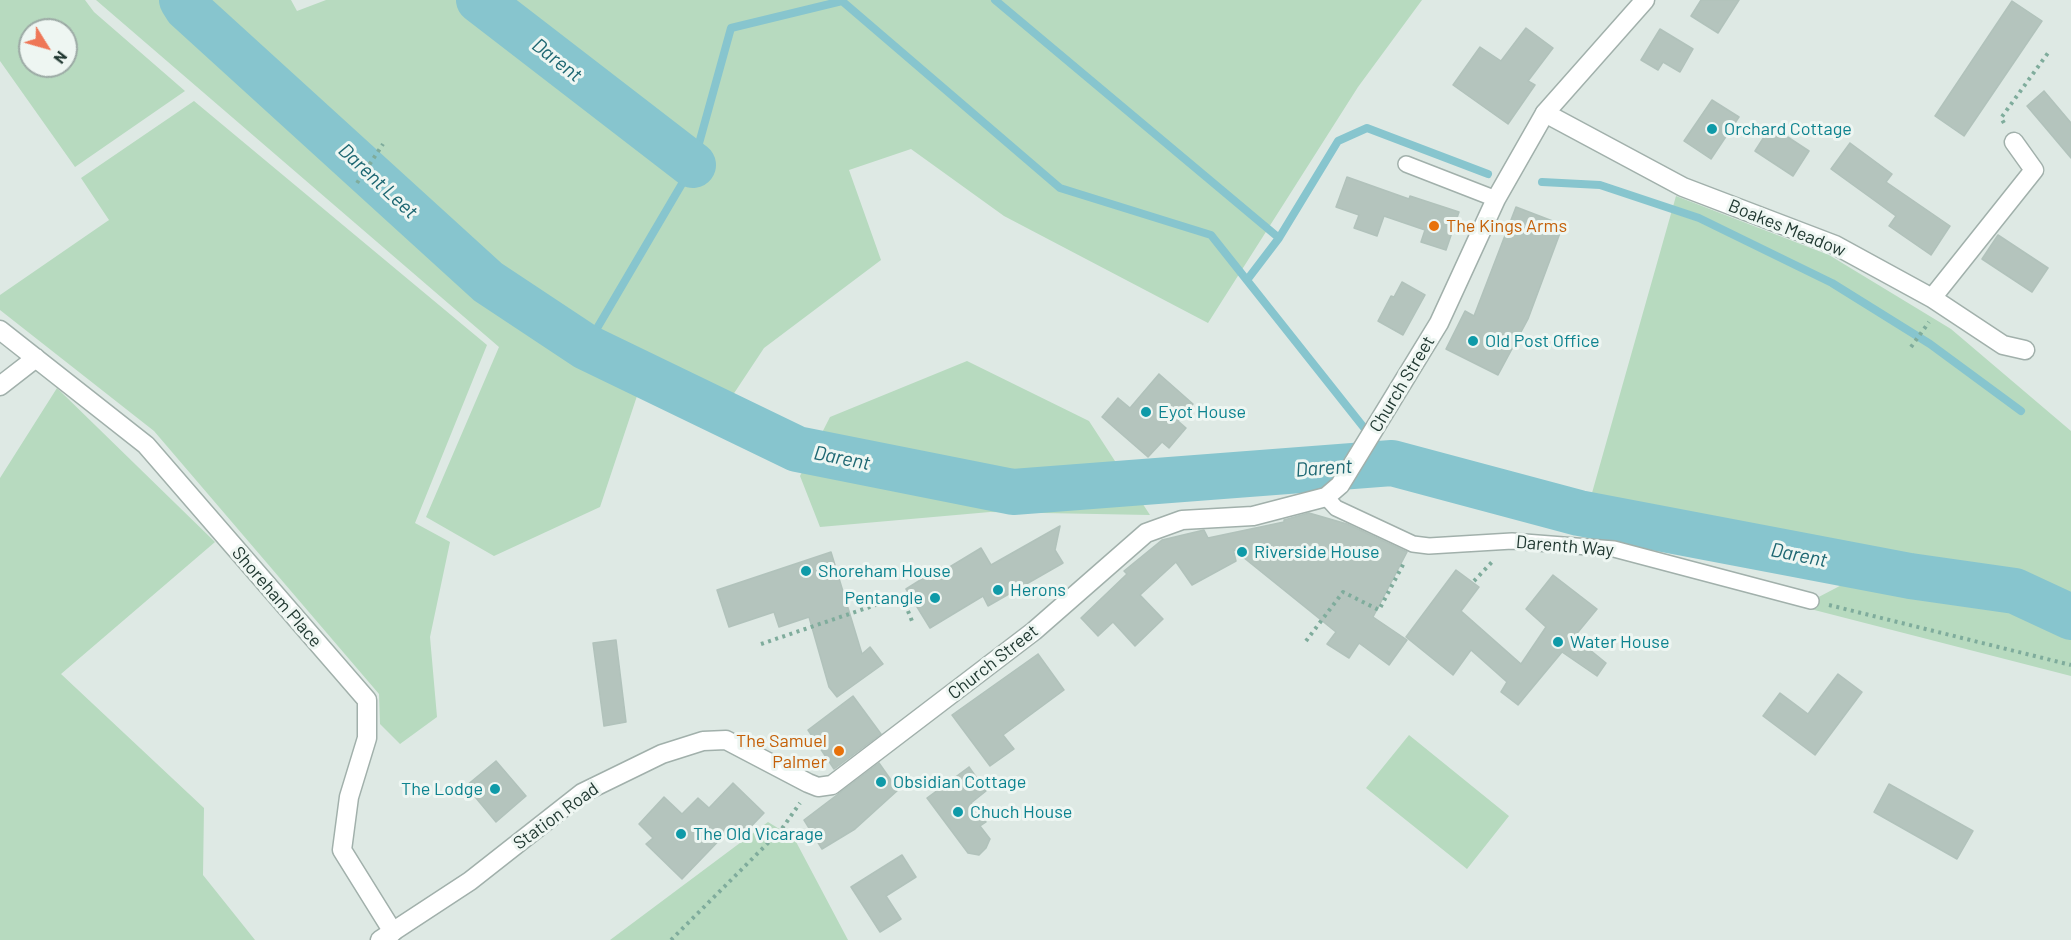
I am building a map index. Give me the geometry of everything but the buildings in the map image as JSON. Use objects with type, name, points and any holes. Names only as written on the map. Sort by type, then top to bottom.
[{"type":"street","name":"Church Street","points":[[808,783],[825,787],[850,773],[1034,631],[1146,533],[1182,520],[1253,516],[1326,497],[1341,485],[1439,323],[1496,199],[1545,113],[1645,0]]},
{"type":"street","name":"Boakes Meadow","points":[[1545,113],[1683,187],[1835,245],[1932,298],[2003,345],[2025,350]]},
{"type":"street","points":[[1932,298],[2034,170],[2014,142]]},
{"type":"street","name":"Shoreham Place","points":[[0,330],[146,445],[366,700],[367,738],[349,797],[342,850],[387,936]]},
{"type":"street","points":[[0,387],[36,358]]},
{"type":"street","name":"Station Road","points":[[387,936],[470,881],[582,793],[642,762],[715,738],[735,742],[808,783]]},
{"type":"lane","points":[[1406,164],[1496,199]]},
{"type":"lane","name":"Darenth Way","points":[[1326,497],[1336,508],[1413,544],[1429,546],[1512,541],[1614,549],[1811,601]]},
{"type":"path","points":[[2014,142],[2001,118],[2048,53]]},
{"type":"path","points":[[357,183],[383,144]]},
{"type":"path","points":[[1911,347],[1926,325]]},
{"type":"path","points":[[1306,641],[1343,592],[1379,610],[1413,544]]},
{"type":"path","points":[[761,644],[902,596],[912,621]]},
{"type":"path","points":[[1811,601],[2071,665]]},
{"type":"path","points":[[671,940],[781,830],[797,809],[808,783]]},
{"type":"green space","points":[[0,0],[85,0],[94,12],[185,91],[75,167],[0,61]]},
{"type":"green space","points":[[96,0],[291,0],[297,11],[326,0],[1422,0],[1358,87],[1208,323],[1004,216],[911,149],[849,170],[881,260],[764,348],[715,422],[640,387],[600,507],[494,556],[426,517],[499,347]]},
{"type":"green space","points":[[194,101],[487,345],[415,523],[450,542],[430,637],[437,717],[400,744],[380,724],[379,694],[154,431],[0,310],[0,295],[109,220],[81,178]]},
{"type":"green space","points":[[1676,196],[1829,255],[1951,329],[2071,431],[2071,603],[2017,578],[1913,562],[1590,500]]},
{"type":"green space","points":[[967,361],[1089,421],[1150,515],[990,512],[820,527],[800,476],[830,417]]},
{"type":"green space","points":[[57,388],[215,542],[61,674],[204,808],[203,875],[255,940],[0,940],[0,478]]},
{"type":"green space","points":[[1855,578],[2016,603],[2071,628],[2071,676],[1791,604],[1811,601]]},
{"type":"green space","points":[[1409,735],[1509,816],[1467,869],[1366,788]]},
{"type":"green space","points":[[768,822],[794,838],[848,940],[610,940]]},
{"type":"waterway","name":"Darent","points":[[182,0],[187,8],[488,282],[586,347],[797,449],[1013,492],[1392,463],[1579,513],[1910,576],[2015,591],[2071,617]]},
{"type":"waterway","name":"Darent","points":[[479,0],[693,165]]},
{"type":"waterway","points":[[995,0],[1279,238]]},
{"type":"waterway","points":[[586,347],[693,165],[731,28],[842,1],[1060,188],[1211,235],[1392,463]]},
{"type":"waterway","points":[[1247,280],[1279,238],[1338,141],[1367,128],[1488,174]]},
{"type":"waterway","points":[[1542,182],[1600,185],[1699,218],[1832,283],[1930,344],[2021,411]]},
{"type":"place","name":"Orchard Cottage","points":[[1712,129]]},
{"type":"place","name":"The Kings Arms","points":[[1434,226]]},
{"type":"place","name":"Old Post Office","points":[[1473,341]]},
{"type":"place","name":"Eyot House","points":[[1146,412]]},
{"type":"place","name":"Riverside House","points":[[1242,552]]},
{"type":"place","name":"Shoreham House","points":[[806,571]]},
{"type":"place","name":"Herons","points":[[998,590]]},
{"type":"place","name":"Pentangle","points":[[935,598]]},
{"type":"place","name":"Water House","points":[[1558,642]]},
{"type":"place","name":"The Samuel Palmer","points":[[839,751]]},
{"type":"place","name":"Obsidian Cottage","points":[[881,782]]},
{"type":"place","name":"The Lodge","points":[[495,789]]},
{"type":"place","name":"Chuch House","points":[[958,812]]},
{"type":"place","name":"The Old Vicarage","points":[[681,834]]},
{"type":"water label","name":"Darent Leet","points":[[378,181]]}]
